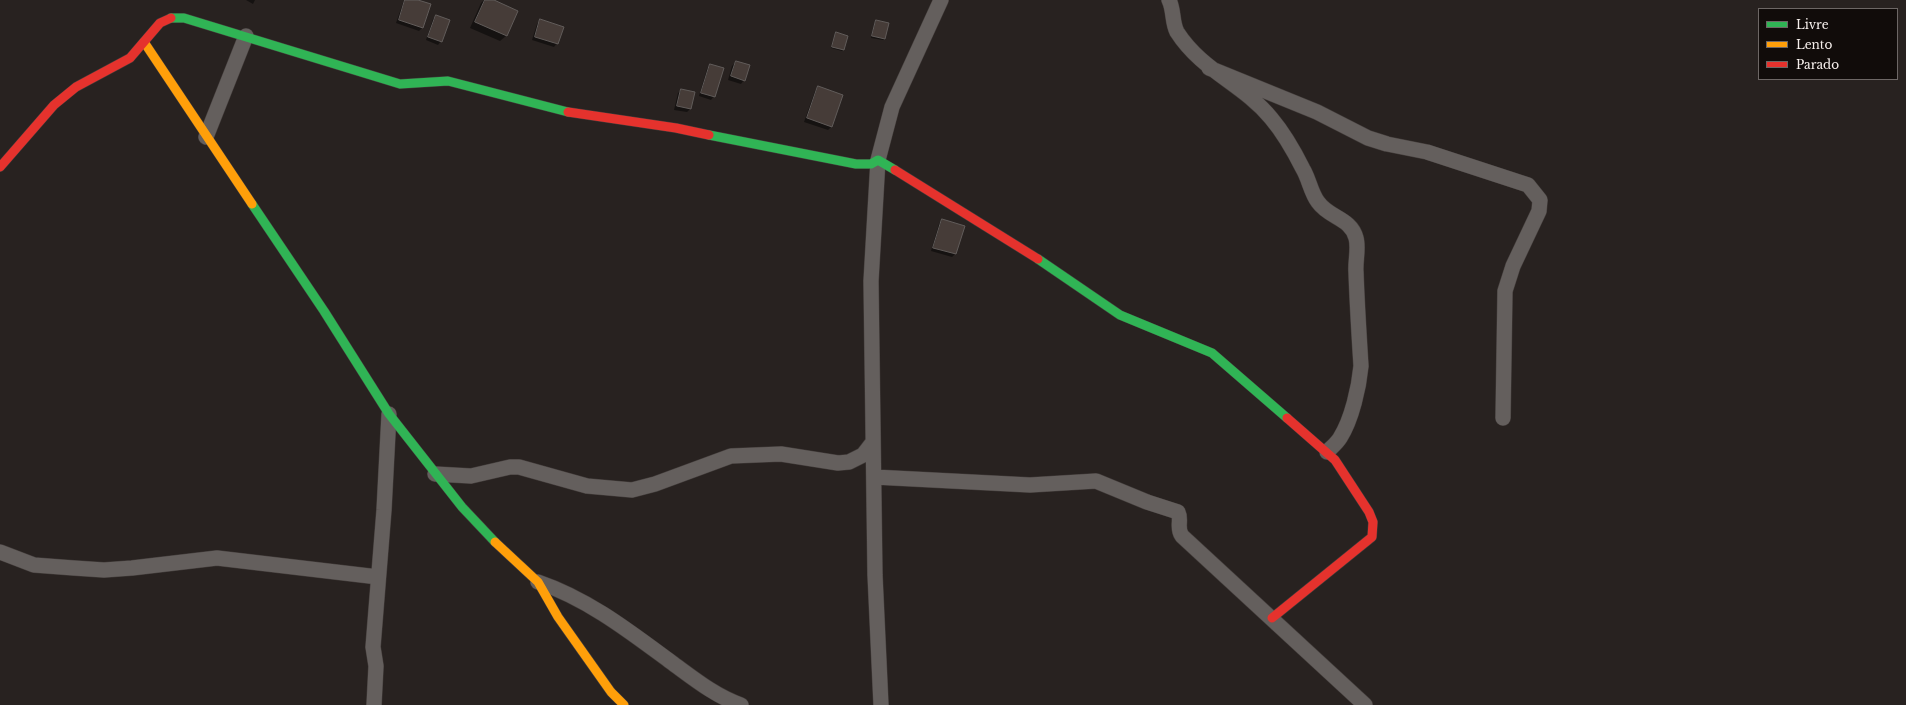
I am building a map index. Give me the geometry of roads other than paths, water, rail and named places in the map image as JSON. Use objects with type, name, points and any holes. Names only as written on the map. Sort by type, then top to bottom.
[{"type":"street","points":[[881,705],[875,575],[871,282],[873,221],[878,160],[892,107],[941,0]]},
{"type":"street","points":[[1169,0],[1173,7],[1176,30],[1201,62],[1259,106],[1271,118],[1303,168],[1316,200],[1322,207],[1346,222],[1353,229],[1357,240],[1355,259],[1361,366],[1360,382],[1340,438],[1327,452]]},
{"type":"street","points":[[0,167],[54,105],[76,87],[130,58],[160,23],[171,18],[184,18],[400,84],[411,85],[436,79],[574,114],[676,128],[856,164],[871,164],[878,160]]},
{"type":"street","points":[[206,137],[246,36]]},
{"type":"street","points":[[144,42],[206,137],[324,311],[389,414],[462,507],[494,541],[538,582],[558,617],[612,692],[624,705]]},
{"type":"street","points":[[1209,68],[1316,112],[1368,138],[1386,144],[1427,152],[1449,159],[1528,185],[1535,192],[1540,200],[1539,211],[1513,266],[1505,291],[1502,418]]},
{"type":"street","points":[[878,160],[1050,266],[1120,315],[1212,353],[1327,452],[1370,512],[1373,522],[1372,537],[1272,618]]},
{"type":"street","points":[[374,705],[376,666],[373,647],[384,510],[389,414]]},
{"type":"street","points":[[435,474],[471,476],[510,467],[519,467],[587,486],[632,490],[655,484],[731,456],[781,454],[838,463],[849,462],[863,455],[873,442]]},
{"type":"street","points":[[874,477],[1030,485],[1096,481],[1147,502],[1178,512],[1180,515],[1178,528],[1182,536],[1365,705]]},
{"type":"street","points":[[0,552],[34,565],[104,570],[217,558],[378,577]]},
{"type":"street","points":[[538,582],[556,588],[587,603],[718,696],[741,705]]}]
